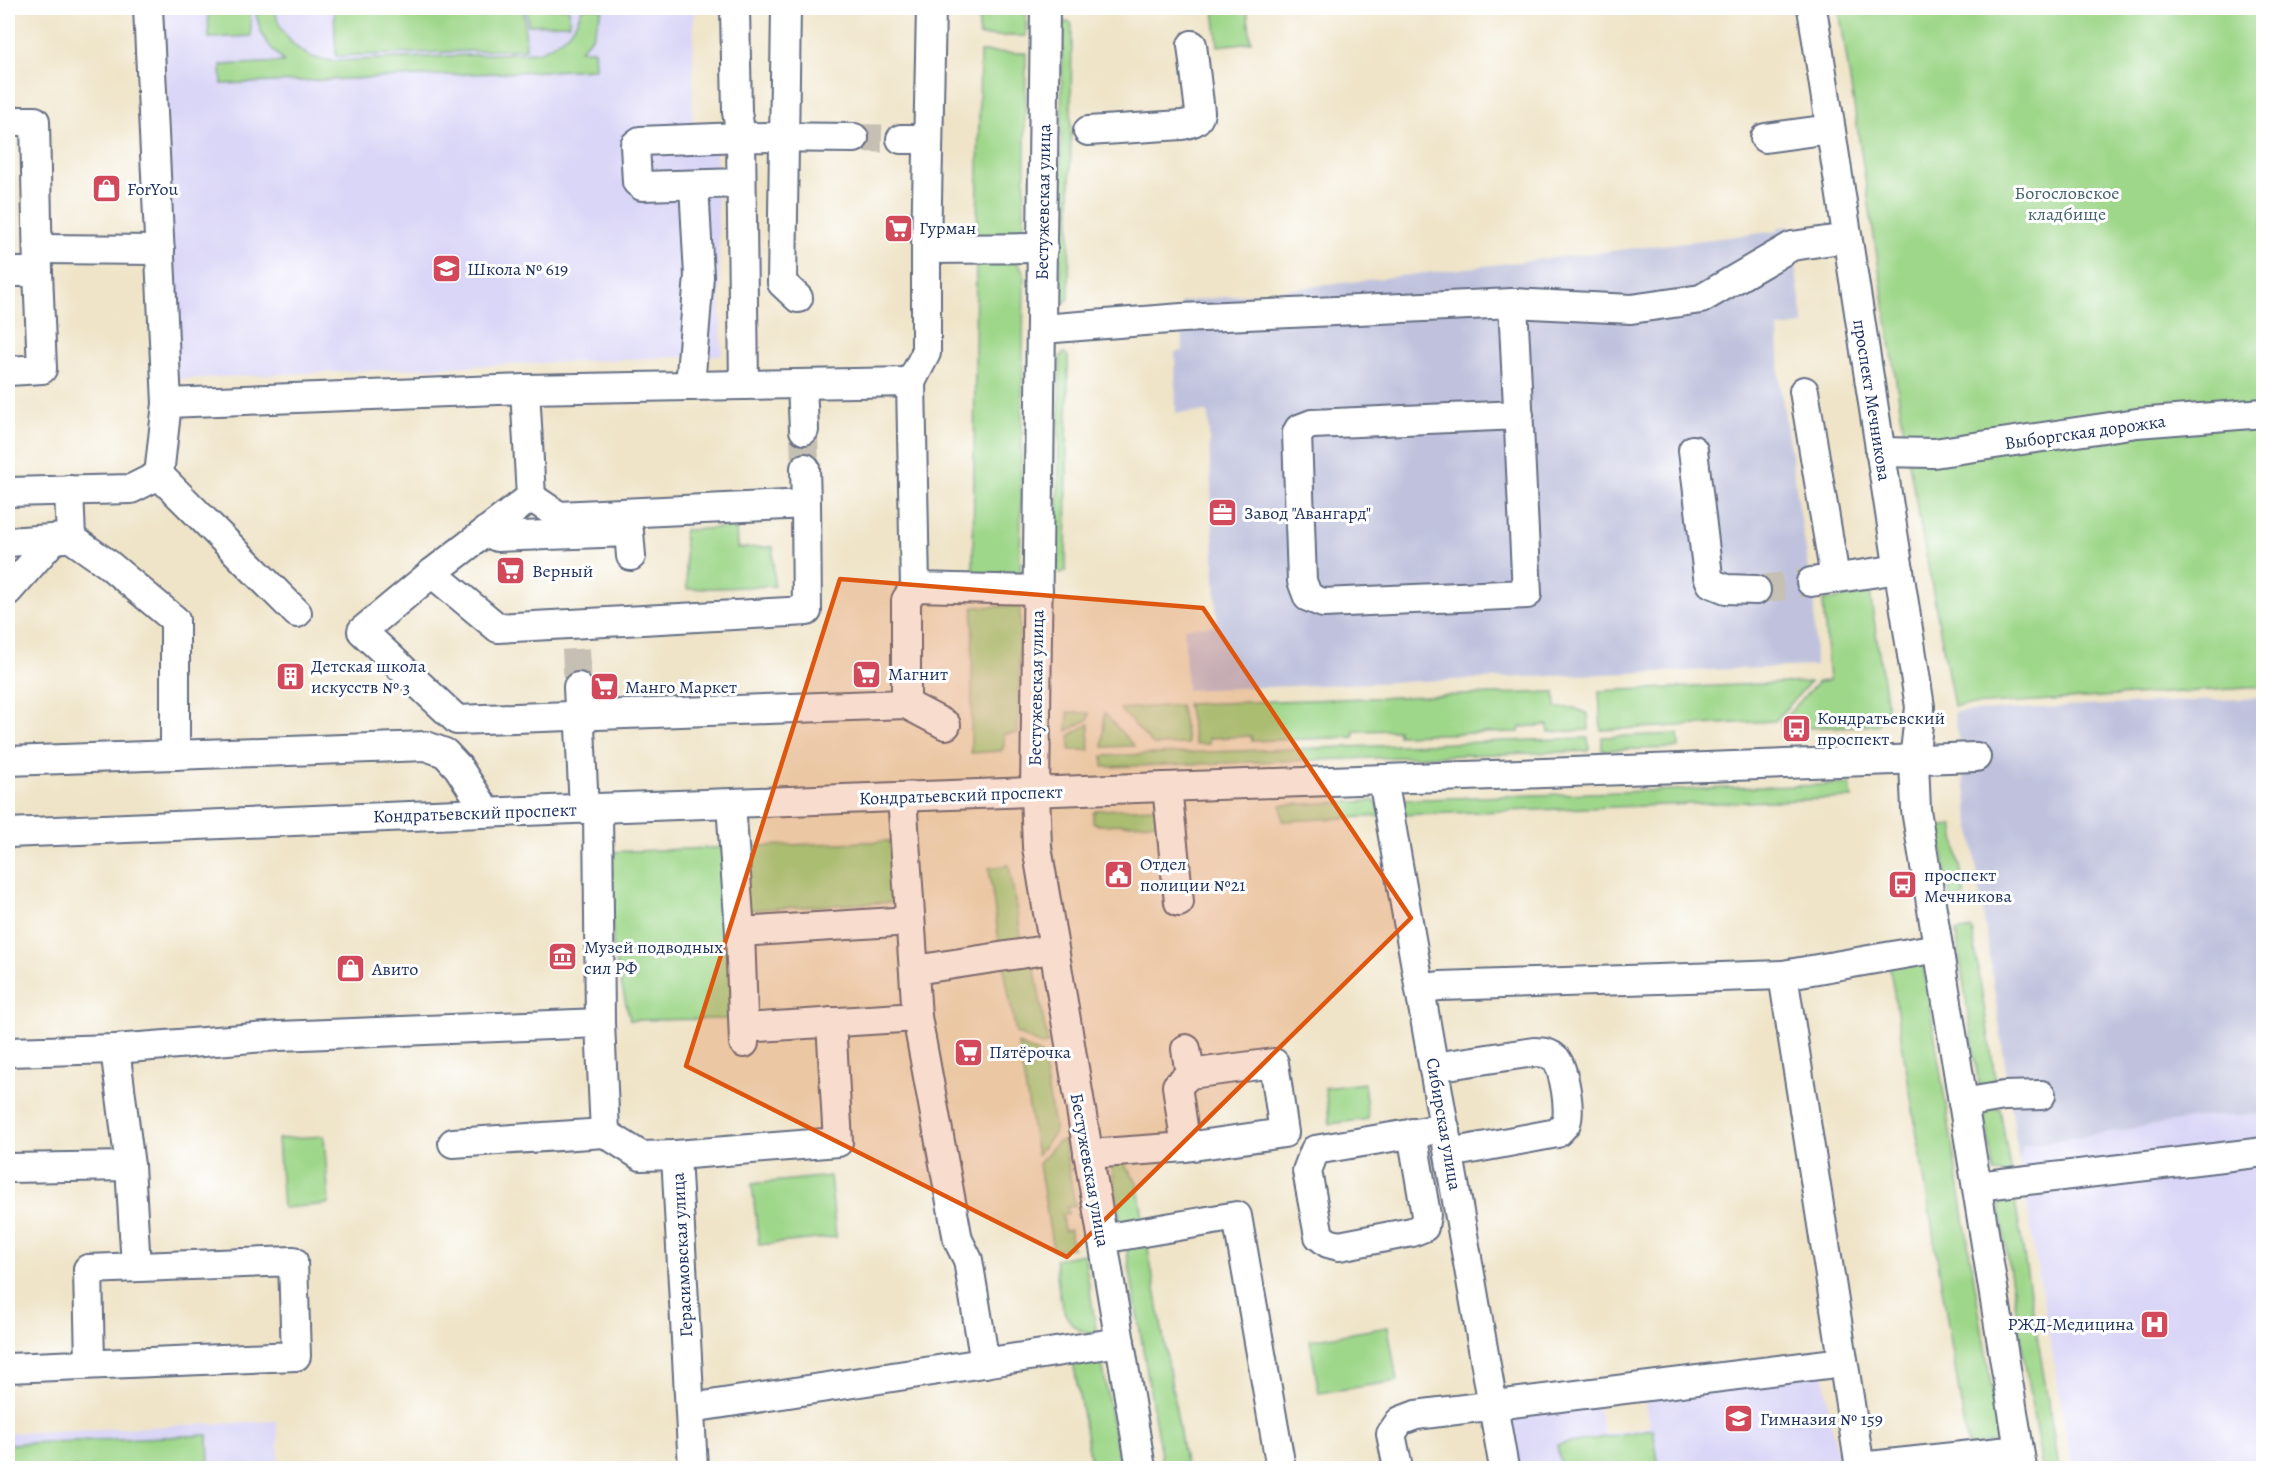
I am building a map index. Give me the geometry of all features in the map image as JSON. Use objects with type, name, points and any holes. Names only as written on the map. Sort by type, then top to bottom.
[{"type":"street","points":[[148,8],[167,403],[159,475]]},
{"type":"street","points":[[735,8],[737,112],[741,137],[741,183],[751,296],[744,385]]},
{"type":"street","points":[[786,8],[782,283],[798,298]]},
{"type":"street","points":[[906,704],[906,600],[915,587],[911,382],[926,353],[926,249],[914,139],[932,8]]},
{"type":"street","name":"Бестужевская улица","points":[[1045,8],[1035,792],[1037,847],[1052,949],[1141,1468]]},
{"type":"street","name":"проспект Мечникова","points":[[1812,8],[1847,238],[1894,452],[1899,569],[1920,707],[1914,761],[1916,810],[2021,1459]]},
{"type":"street","points":[[1088,131],[1182,125],[1195,122],[1200,112],[1192,45]]},
{"type":"street","points":[[8,121],[36,121],[42,369],[8,371]]},
{"type":"street","points":[[1764,138],[1830,129]]},
{"type":"street","points":[[741,183],[642,186],[637,182],[636,145],[640,141],[741,137],[854,138]]},
{"type":"street","points":[[690,386],[699,276],[694,184]]},
{"type":"street","points":[[1042,329],[1182,318],[1513,303],[1631,309],[1701,299],[1792,246],[1847,238]]},
{"type":"street","points":[[926,249],[1043,248]]},
{"type":"street","points":[[8,272],[38,261],[160,250]]},
{"type":"street","points":[[1513,303],[1527,594],[1323,603],[1308,597],[1302,581],[1298,481],[1298,433],[1302,426],[1518,415]]},
{"type":"street","points":[[167,403],[525,389],[911,382]]},
{"type":"street","points":[[802,384],[804,430]]},
{"type":"street","points":[[525,389],[531,497]]},
{"type":"street","points":[[1804,391],[1823,580],[1899,569]]},
{"type":"street","name":"Выборгская дорожка","points":[[1894,452],[1934,453],[2137,423],[2264,413]]},
{"type":"street","points":[[1693,450],[1708,576],[1711,583],[1726,589],[1756,590]]},
{"type":"street","points":[[432,573],[498,628],[575,636],[807,611],[805,468]]},
{"type":"street","points":[[8,492],[131,489],[159,475]]},
{"type":"street","points":[[159,475],[297,613]]},
{"type":"street","points":[[8,591],[63,539],[69,490]]},
{"type":"street","points":[[531,497],[559,516],[806,504]]},
{"type":"street","points":[[531,497],[432,573],[362,631],[457,720],[906,704],[946,725]]},
{"type":"street","points":[[486,531],[497,537],[629,532],[631,556]]},
{"type":"street","points":[[8,542],[63,539],[108,564],[175,620],[175,755]]},
{"type":"street","points":[[915,587],[1038,590]]},
{"type":"street","points":[[453,1143],[605,1133],[591,808],[579,715],[578,687]]},
{"type":"street","points":[[8,761],[426,746],[445,753],[458,767],[487,812]]},
{"type":"street","name":"Кондратьевский проспект","points":[[8,833],[487,812],[1976,757]]},
{"type":"street","name":"Сибирская улица","points":[[1383,779],[1504,1468]]},
{"type":"street","points":[[1167,787],[1179,902]]},
{"type":"street","points":[[902,797],[917,1017],[958,1240],[968,1260],[985,1363]]},
{"type":"street","points":[[731,804],[740,932],[744,1036],[831,1023],[917,1017]]},
{"type":"street","points":[[740,932],[910,921]]},
{"type":"street","points":[[1420,989],[1440,986],[1784,975],[1938,948]]},
{"type":"street","points":[[915,970],[1052,949]]},
{"type":"street","points":[[1784,975],[1860,1468],[2021,1459]]},
{"type":"street","points":[[8,1052],[115,1048],[279,1036],[600,1023]]},
{"type":"street","points":[[676,1155],[838,1142],[831,1023]]},
{"type":"street","points":[[115,1048],[130,1166],[136,1267]]},
{"type":"street","points":[[1412,1133],[1426,1215],[1424,1227],[1412,1232],[1339,1246],[1328,1244],[1319,1236],[1307,1171],[1315,1150],[1412,1133],[1447,1141],[1557,1133],[1566,1124],[1569,1111],[1561,1067],[1545,1052],[1434,1067]]},
{"type":"street","points":[[1088,1154],[1186,1147],[1284,1133],[1274,1064],[1188,1061],[1177,1086],[1186,1147]]},
{"type":"street","points":[[1963,1103],[2004,1096],[2041,1095]]},
{"type":"street","name":"Герасимовская улица","points":[[605,1133],[641,1156],[676,1155],[693,1468]]},
{"type":"street","points":[[1977,1186],[2264,1152]]},
{"type":"street","points":[[8,1168],[130,1166]]},
{"type":"street","points":[[1102,1239],[1237,1216],[1281,1468]]},
{"type":"street","points":[[8,1368],[296,1356],[293,1261],[88,1269],[90,1364]]},
{"type":"street","points":[[691,1408],[1120,1342]]},
{"type":"street","points":[[1398,1468],[1391,1434],[1400,1421],[1416,1415],[1843,1362]]},
{"type":"highlighted area","points":[[840,579],[1203,608],[1411,918],[1067,1257],[686,1066]]},
{"type":"shaded area","name":"Школа № 619","points":[[163,8],[694,8],[692,151],[716,151],[722,355],[177,379]]},
{"type":"shaded area","points":[[1789,226],[1804,325],[1778,328],[1780,385],[1814,602],[1815,666],[1187,690],[1184,628],[1217,625],[1208,412],[1176,413],[1175,352],[1183,351],[1181,302],[1779,231],[1778,227]]},
{"type":"shaded area","points":[[2263,698],[2263,1114],[2203,1117],[2023,1146],[2019,1161],[1954,712]]},
{"type":"shaded area","name":"РЖД-Медицина","points":[[2263,1114],[2263,1468],[2072,1468],[2019,1161],[2023,1146],[2203,1117]]},
{"type":"shaded area","name":"Гимназия № 159","points":[[1823,1372],[1839,1468],[1515,1468],[1505,1411],[1596,1399],[1604,1434],[1649,1427],[1644,1395]]},
{"type":"shaded area","points":[[277,1421],[279,1468],[8,1468],[8,1433]]},
{"type":"green space","points":[[208,8],[250,8],[251,36],[209,38]]},
{"type":"green space","points":[[255,8],[275,8],[279,24],[294,45],[307,55],[334,61],[538,52],[553,45],[571,30],[582,8],[603,8],[592,37],[580,50],[594,50],[595,69],[222,84],[221,65],[284,62],[264,38]]},
{"type":"green space","points":[[334,8],[524,8],[526,49],[336,56]]},
{"type":"green space","points":[[527,8],[569,8],[569,24],[528,25]]},
{"type":"green space","points":[[979,8],[1026,8],[1026,36],[979,36]]},
{"type":"green space","points":[[1214,8],[1247,8],[1251,42],[1218,46]]},
{"type":"green space","name":"Богословское кладбище","points":[[1839,8],[2263,8],[2263,687],[1954,706],[1907,452]]},
{"type":"green space","points":[[1065,22],[1071,23],[1072,26],[1069,298],[1065,303],[1060,298],[1062,27]]},
{"type":"green space","points":[[980,52],[1026,53],[1024,225],[1016,235],[977,239]]},
{"type":"green space","points":[[976,259],[1016,261],[1024,272],[1020,575],[973,574]]},
{"type":"green space","points":[[1064,353],[1068,356],[1066,571],[1061,574],[1057,571],[1060,357]]},
{"type":"green space","points":[[736,527],[737,548],[773,547],[774,586],[687,589],[684,530]]},
{"type":"green space","points":[[1870,593],[1887,707],[1878,725],[1782,729],[1781,722],[1818,682],[1829,681],[1823,601]]},
{"type":"green space","points":[[1020,606],[1018,733],[1004,734],[1004,746],[1001,751],[971,753],[973,607]]},
{"type":"green space","points":[[1810,682],[1775,721],[1601,730],[1599,691]]},
{"type":"green space","points":[[1555,692],[1556,708],[1574,708],[1588,714],[1589,730],[1549,732],[1548,725],[1520,727],[1519,732],[1398,735],[1398,730],[1354,731],[1354,737],[1252,741],[1251,736],[1209,738],[1209,744],[1195,744],[1187,704]]},
{"type":"green space","points":[[1180,705],[1188,744],[1153,745],[1120,709]]},
{"type":"green space","points":[[1068,712],[1089,713],[1089,719],[1067,731]]},
{"type":"green space","points":[[1104,713],[1134,746],[1103,747]]},
{"type":"green space","points":[[1089,724],[1089,750],[1070,750],[1070,735]]},
{"type":"green space","points":[[1678,734],[1679,748],[1602,750],[1602,737]]},
{"type":"green space","points":[[1588,738],[1589,751],[1103,767],[1103,756]]},
{"type":"green space","points":[[1850,784],[1852,798],[1398,815],[1397,800]]},
{"type":"green space","points":[[1375,801],[1384,816],[1283,821],[1281,805]]},
{"type":"green space","points":[[1158,808],[1157,823],[1098,825],[1093,822],[1093,813],[1097,810]]},
{"type":"green space","points":[[1953,825],[1965,896],[1950,899],[1938,827]]},
{"type":"green space","points":[[890,841],[896,902],[728,911],[732,1019],[630,1020],[613,951],[610,852]]},
{"type":"green space","points":[[1009,865],[1023,947],[1000,950],[989,868]]},
{"type":"green space","points":[[1972,929],[1996,1084],[1979,1086],[1956,932]]},
{"type":"green space","points":[[1922,958],[2000,1441],[1968,1447],[1889,963]]},
{"type":"green space","points":[[1033,959],[1048,1044],[1041,1045],[1016,1033],[1003,963]]},
{"type":"green space","points":[[1018,1044],[1042,1055],[1055,1132],[1037,1155]]},
{"type":"green space","points":[[1364,1083],[1368,1119],[1330,1124],[1325,1088]]},
{"type":"green space","points":[[2000,1108],[2011,1175],[1994,1173],[1984,1110]]},
{"type":"green space","points":[[324,1136],[329,1204],[283,1208],[278,1139]]},
{"type":"green space","points":[[1064,1141],[1075,1206],[1067,1207],[1068,1214],[1062,1215],[1064,1231],[1070,1230],[1073,1248],[1053,1250],[1039,1164],[1057,1142]]},
{"type":"green space","points":[[1118,1156],[1137,1182],[1144,1223],[1122,1226],[1110,1157]]},
{"type":"green space","points":[[830,1176],[836,1237],[759,1245],[752,1184]]},
{"type":"green space","points":[[2013,1189],[2059,1468],[2042,1468],[1998,1198],[2005,1191]]},
{"type":"green space","points":[[1146,1237],[1186,1468],[1163,1468],[1125,1241]]},
{"type":"green space","points":[[1084,1254],[1097,1335],[1084,1332],[1074,1326],[1067,1318],[1060,1296],[1055,1259]]},
{"type":"green space","points":[[1388,1327],[1397,1381],[1319,1393],[1310,1340]]},
{"type":"green space","points":[[1100,1351],[1120,1468],[1092,1468],[1072,1355]]},
{"type":"green space","points":[[1653,1429],[1659,1468],[1561,1468],[1557,1445]]},
{"type":"green space","points":[[208,1435],[209,1468],[8,1468],[8,1444]]},
{"type":"tunnel","points":[[854,138],[901,139]]},
{"type":"tunnel","points":[[804,430],[805,468]]},
{"type":"tunnel","points":[[1756,590],[1811,582]]},
{"type":"tunnel","points":[[576,649],[578,687]]},
{"type":"place","name":"ForYou","points":[[106,189]]},
{"type":"place","name":"Гурман","points":[[898,228]]},
{"type":"place","name":"Школа № 619","points":[[446,269]]},
{"type":"place","name":"Завод \"Авангард\"","points":[[1223,513]]},
{"type":"place","name":"Верный","points":[[511,571]]},
{"type":"place","name":"Магнит","points":[[867,674]]},
{"type":"place","name":"Детская школа искусств № 3","points":[[290,676]]},
{"type":"place","name":"Манго Маркет","points":[[604,687]]},
{"type":"place","name":"Кондратьевский проспект","points":[[1796,728]]},
{"type":"place","name":"Отдел полиции №21","points":[[1119,874]]},
{"type":"place","name":"проспект Мечникова","points":[[1903,885]]},
{"type":"place","name":"Музей подводных сил РФ","points":[[563,957]]},
{"type":"place","name":"Авито","points":[[351,969]]},
{"type":"place","name":"Пятёрочка","points":[[968,1052]]},
{"type":"place","name":"РЖД-Медицина","points":[[2155,1324]]},
{"type":"place","name":"Гимназия № 159","points":[[1739,1419]]}]
